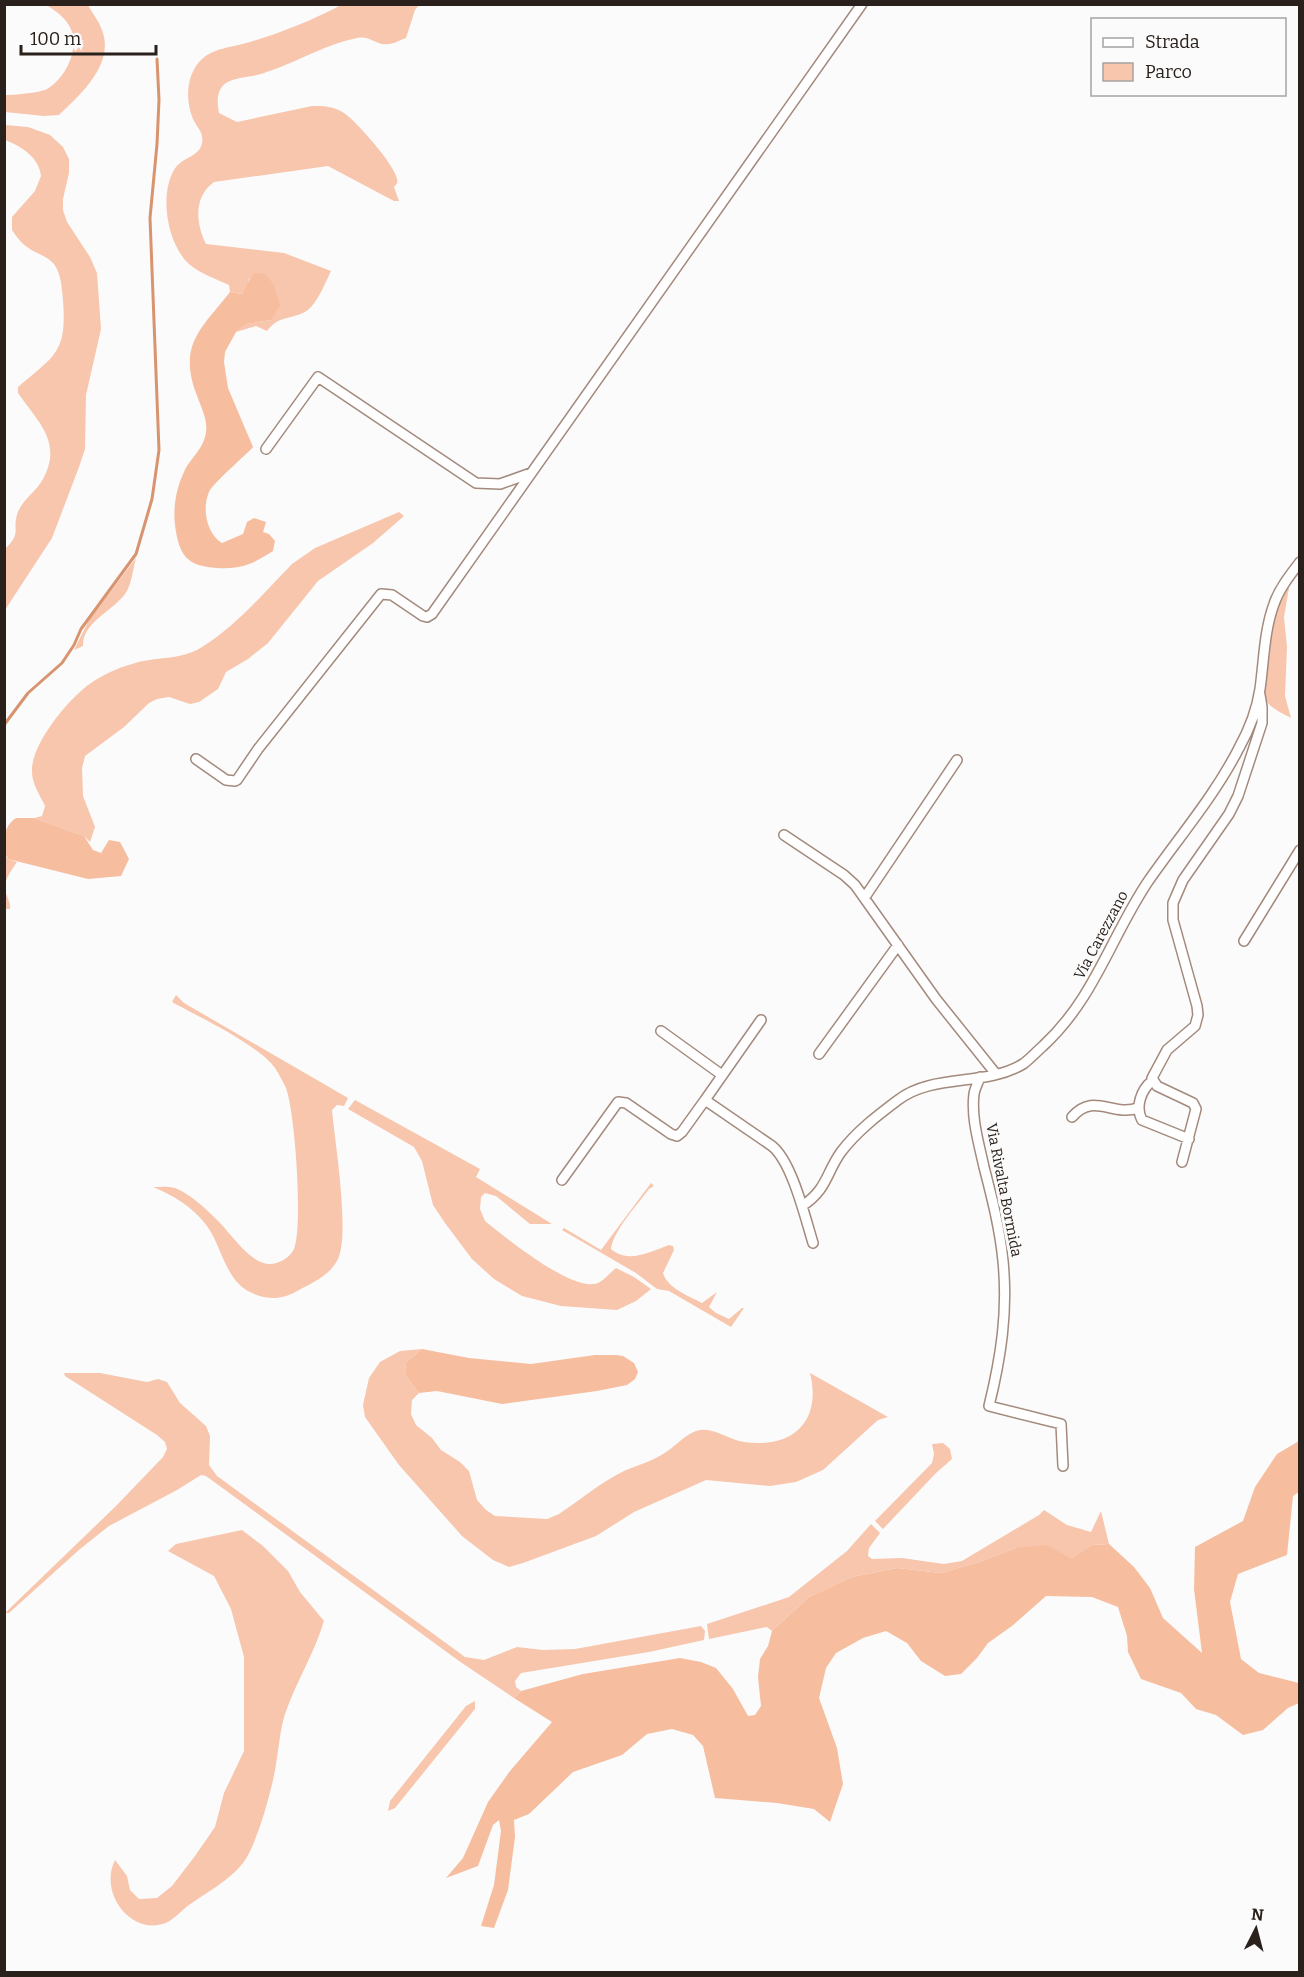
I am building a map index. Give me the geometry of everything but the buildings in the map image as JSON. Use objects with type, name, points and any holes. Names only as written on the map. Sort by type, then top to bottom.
[{"type":"street","points":[[196,759],[226,780],[237,780],[258,749],[378,596],[385,593],[390,594],[421,615],[427,617],[432,614],[862,4]]},
{"type":"street","points":[[266,449],[318,377],[476,483],[500,484],[531,473]]},
{"type":"street","name":"Via Carezzano","points":[[802,1206],[820,1192],[845,1147],[864,1127],[898,1100],[926,1087],[996,1074],[1014,1068],[1027,1060],[1059,1031],[1080,1004],[1142,891],[1225,774],[1245,734],[1259,693],[1273,605],[1299,562]]},
{"type":"street","points":[[1189,1139],[1142,1120],[1138,1108],[1167,1050],[1193,1029],[1197,1021],[1197,1005],[1173,920],[1173,903],[1183,880],[1223,823],[1238,796],[1262,723],[1259,693]]},
{"type":"street","points":[[865,897],[957,760]]},
{"type":"street","points":[[784,835],[844,875],[865,897],[936,999],[996,1074]]},
{"type":"street","points":[[1244,941],[1299,850]]},
{"type":"street","points":[[819,1054],[898,945]]},
{"type":"street","points":[[562,1180],[618,1102],[626,1103],[671,1134],[677,1136],[681,1134],[761,1020]]},
{"type":"street","points":[[661,1031],[722,1075]]},
{"type":"street","name":"Via Rivalta Bormida","points":[[980,1077],[974,1094],[976,1128],[1001,1244],[1005,1322],[988,1406],[1061,1424],[1063,1466]]},
{"type":"street","points":[[1152,1081],[1157,1086],[1193,1103],[1196,1114],[1182,1162]]},
{"type":"street","points":[[705,1100],[779,1152],[802,1206],[813,1243]]},
{"type":"street","points":[[1072,1117],[1084,1107],[1095,1104],[1122,1111],[1138,1108]]},
{"type":"green space","points":[[46,5],[88,5],[101,27],[105,43],[100,66],[86,88],[59,115],[44,116],[5,112],[5,95],[33,93],[47,89],[59,79],[71,59],[72,31],[55,10]]},
{"type":"green space","points":[[341,5],[419,5],[415,10],[406,38],[397,42],[384,44],[362,37],[344,41],[270,71],[229,81],[219,93],[219,113],[237,122],[312,106],[336,109],[350,118],[366,134],[390,164],[397,179],[394,187],[399,201],[394,201],[328,166],[214,182],[202,195],[198,211],[200,228],[206,244],[284,253],[331,271],[317,299],[305,312],[276,322],[267,331],[256,326],[236,332],[247,324],[271,320],[249,278],[248,286],[242,294],[230,292],[229,285],[189,264],[181,255],[170,231],[166,203],[170,178],[176,167],[195,154],[202,143],[201,133],[190,112],[188,88],[190,80],[197,65],[213,52],[287,30]]},
{"type":"green space","points":[[5,125],[28,127],[50,135],[63,147],[69,159],[63,210],[67,222],[90,257],[97,273],[101,329],[86,395],[85,449],[79,467],[52,538],[5,610],[5,549],[14,539],[18,512],[43,479],[50,454],[46,433],[18,393],[18,387],[56,351],[63,331],[64,318],[62,286],[54,264],[25,245],[12,230],[12,217],[35,191],[41,176],[37,163],[28,153],[5,140]]},
{"type":"green space","points":[[399,512],[404,516],[373,543],[318,581],[268,643],[248,659],[226,672],[218,689],[199,702],[190,704],[169,697],[149,703],[124,727],[85,756],[82,768],[83,796],[95,827],[90,842],[84,836],[34,818],[42,816],[45,806],[32,776],[37,749],[52,723],[82,690],[100,677],[121,668],[185,654],[202,647],[238,619],[292,564],[315,548]]},
{"type":"green space","points":[[136,558],[127,591],[88,630],[83,646],[74,650],[89,620]]},
{"type":"green space","points":[[1287,585],[1289,588],[1284,617],[1287,647],[1285,696],[1291,718],[1268,703],[1264,685],[1266,656],[1272,626],[1277,607]]},
{"type":"green space","points":[[4,854],[8,859],[17,862],[5,885],[10,909],[5,909]]},
{"type":"green space","points":[[176,995],[184,1003],[348,1098],[344,1106],[337,1105],[332,1110],[343,1229],[338,1259],[321,1278],[287,1296],[268,1298],[248,1291],[240,1285],[229,1270],[212,1234],[202,1219],[183,1203],[153,1187],[175,1188],[191,1197],[221,1223],[247,1253],[262,1263],[280,1262],[293,1251],[298,1221],[297,1171],[286,1088],[267,1059],[228,1032],[172,1002]]},
{"type":"green space","points":[[355,1100],[480,1169],[476,1177],[552,1224],[530,1224],[496,1196],[485,1193],[481,1197],[480,1209],[485,1221],[540,1262],[573,1280],[587,1284],[598,1283],[616,1268],[651,1289],[636,1301],[617,1310],[561,1306],[522,1296],[494,1279],[472,1259],[433,1205],[422,1161],[414,1147],[348,1109]]},
{"type":"green space","points":[[651,1183],[654,1186],[649,1189],[621,1226],[611,1249],[625,1256],[632,1256],[669,1245],[673,1246],[674,1250],[663,1273],[665,1278],[679,1291],[702,1303],[717,1292],[709,1307],[729,1319],[744,1308],[731,1327],[669,1291],[657,1289],[636,1273],[562,1230],[564,1228],[601,1250]]},
{"type":"green space","points":[[422,1349],[406,1362],[405,1375],[419,1393],[412,1400],[411,1414],[416,1425],[432,1438],[441,1450],[460,1462],[469,1471],[477,1500],[495,1516],[547,1519],[559,1514],[607,1480],[661,1455],[695,1431],[712,1431],[738,1441],[761,1443],[777,1441],[790,1436],[800,1428],[812,1405],[813,1390],[810,1373],[888,1417],[878,1420],[823,1470],[796,1482],[770,1486],[706,1480],[634,1512],[596,1536],[509,1567],[493,1560],[462,1536],[399,1465],[365,1417],[363,1405],[369,1378],[380,1362],[400,1351]]},
{"type":"green space","points":[[64,1373],[100,1373],[147,1382],[158,1379],[167,1382],[180,1403],[206,1426],[210,1436],[209,1465],[217,1476],[465,1657],[484,1660],[517,1647],[543,1650],[575,1649],[701,1626],[705,1631],[704,1640],[649,1652],[521,1673],[515,1681],[516,1687],[521,1691],[514,1698],[459,1661],[206,1476],[201,1475],[109,1526],[9,1613],[5,1613],[116,1506],[163,1457],[167,1449],[165,1442],[157,1435],[65,1376]]},
{"type":"green space","points":[[943,1443],[950,1449],[952,1459],[883,1529],[875,1521],[932,1463],[934,1454],[932,1444]]},
{"type":"green space","points":[[1044,1510],[1067,1525],[1091,1532],[1101,1511],[1109,1544],[1092,1545],[1072,1560],[1016,1548],[941,1573],[897,1568],[852,1577],[809,1597],[772,1631],[767,1627],[709,1639],[707,1624],[789,1597],[847,1551],[871,1524],[880,1533],[869,1548],[868,1556],[872,1559],[902,1558],[944,1564],[962,1561]]},
{"type":"green space","points":[[242,1530],[263,1546],[288,1571],[300,1592],[324,1621],[285,1714],[268,1800],[254,1843],[243,1863],[218,1886],[168,1922],[155,1925],[143,1924],[122,1910],[115,1899],[111,1886],[111,1873],[115,1860],[127,1876],[130,1890],[139,1899],[157,1898],[172,1886],[215,1827],[224,1793],[244,1751],[244,1657],[231,1609],[214,1576],[168,1551],[176,1544]]},
{"type":"green space","points":[[475,1701],[475,1709],[395,1808],[388,1811],[390,1801],[466,1706]]},
{"type":"shaded area","points":[[255,273],[265,274],[274,285],[280,305],[271,320],[247,324],[236,332],[225,352],[224,362],[228,388],[253,447],[209,492],[206,513],[212,533],[222,543],[243,534],[247,522],[254,518],[266,522],[263,532],[269,534],[275,541],[273,551],[249,564],[229,568],[206,567],[191,561],[182,551],[174,518],[181,478],[203,443],[206,432],[205,417],[191,376],[191,349],[202,327],[230,292],[242,294]]},
{"type":"shaded area","points":[[16,818],[34,818],[84,836],[93,850],[101,853],[109,840],[120,842],[129,859],[121,876],[88,879],[8,859],[4,849],[4,837],[8,826]]},
{"type":"shaded area","points":[[422,1349],[469,1358],[531,1364],[595,1355],[616,1355],[623,1356],[634,1363],[638,1372],[635,1379],[627,1385],[502,1404],[437,1391],[419,1393],[405,1375],[406,1362]]},
{"type":"shaded area","points":[[1299,1441],[1299,1492],[1293,1496],[1287,1555],[1238,1574],[1230,1602],[1241,1659],[1259,1673],[1299,1683],[1299,1703],[1288,1708],[1263,1730],[1243,1735],[1216,1715],[1196,1709],[1181,1693],[1141,1679],[1128,1652],[1127,1636],[1118,1607],[1092,1597],[1046,1596],[1012,1626],[988,1643],[961,1674],[945,1676],[921,1661],[907,1643],[886,1631],[863,1638],[836,1653],[826,1668],[819,1698],[837,1748],[843,1784],[830,1822],[814,1809],[777,1803],[715,1798],[703,1746],[693,1735],[672,1729],[647,1734],[622,1755],[573,1772],[529,1814],[514,1820],[515,1837],[508,1890],[494,1928],[481,1926],[494,1885],[501,1831],[499,1820],[493,1825],[478,1866],[446,1878],[463,1858],[488,1802],[510,1771],[552,1722],[514,1698],[521,1691],[583,1674],[680,1658],[716,1668],[733,1689],[748,1716],[755,1715],[761,1706],[758,1677],[760,1659],[768,1646],[772,1631],[809,1597],[852,1577],[897,1568],[941,1573],[1016,1548],[1047,1545],[1072,1559],[1092,1545],[1109,1544],[1134,1567],[1150,1588],[1163,1618],[1202,1653],[1194,1589],[1195,1547],[1243,1521],[1255,1487],[1277,1454]]},
{"type":"waterway","points":[[4,725],[28,693],[62,663],[81,629],[136,554],[152,499],[159,450],[150,218],[159,100],[157,59]]}]
